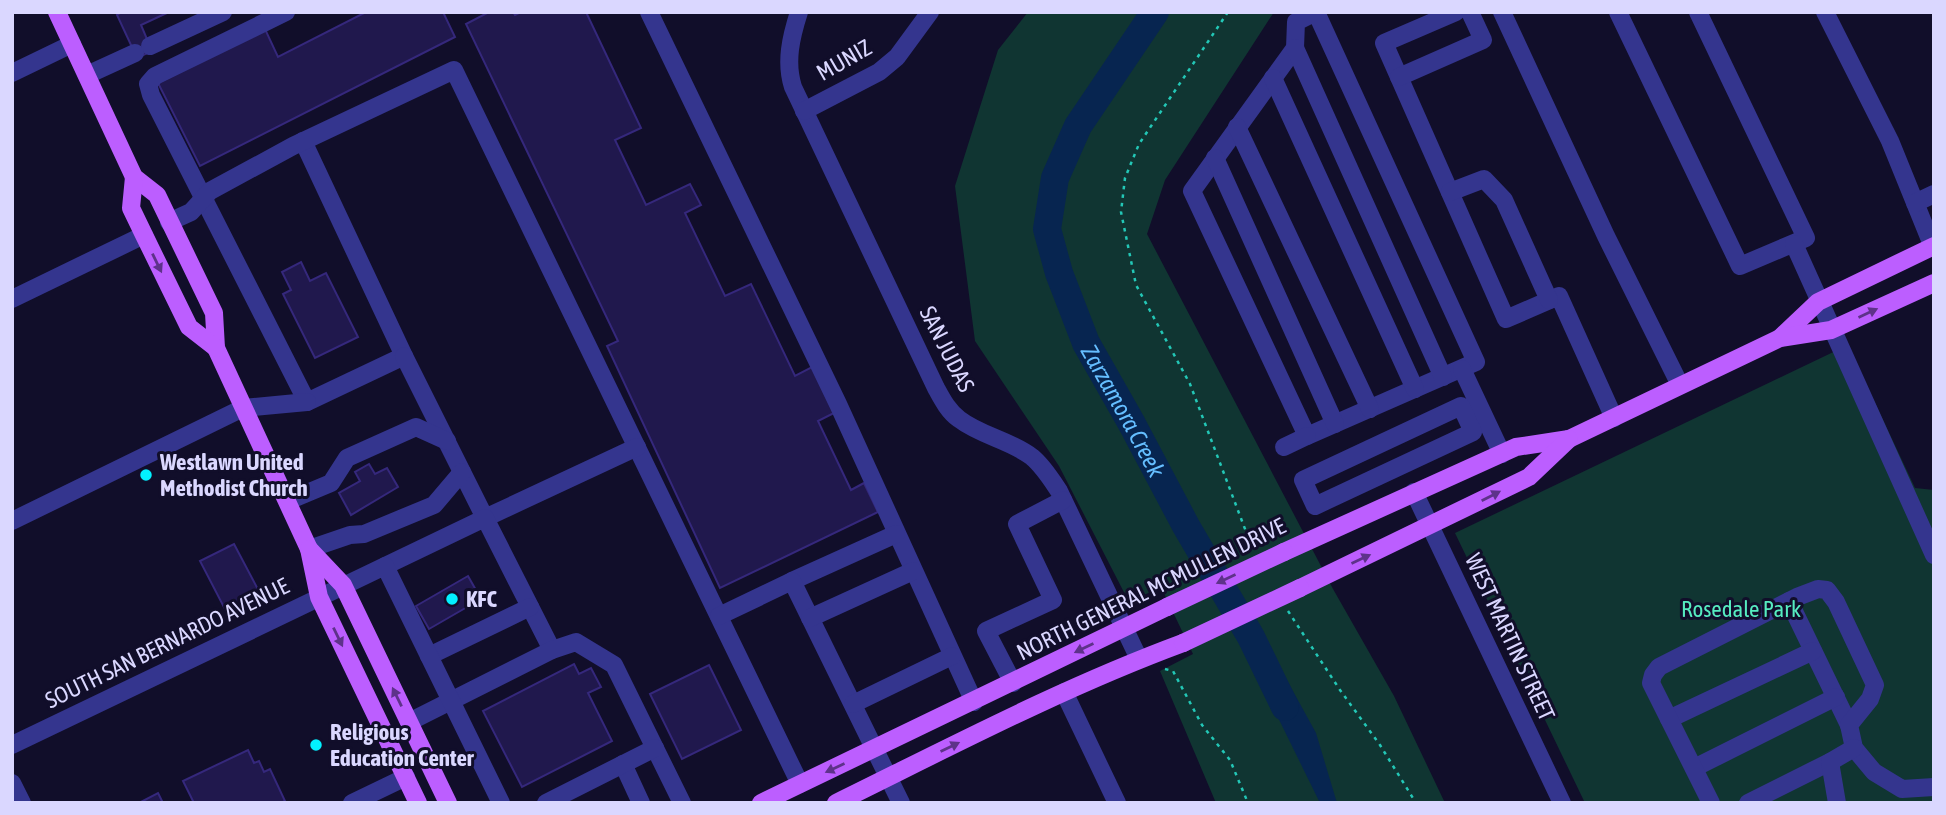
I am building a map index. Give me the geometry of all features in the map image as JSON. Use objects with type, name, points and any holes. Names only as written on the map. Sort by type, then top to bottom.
[{"type":"main road","points":[[61,13],[72,44],[134,177],[157,195],[214,313],[216,348],[309,549],[319,597],[418,803]]},
{"type":"main road","points":[[134,177],[131,208],[188,327],[216,348]]},
{"type":"main road","name":"NORTH GENERAL MCMULLEN DRIVE","points":[[1780,338],[1818,302],[1933,247]]},
{"type":"main road","name":"NORTH GENERAL MCMULLEN DRIVE","points":[[761,803],[1167,607],[1414,492],[1516,447],[1569,439],[1780,338],[1831,330],[1934,283]]},
{"type":"main road","name":"NORTH GENERAL MCMULLEN DRIVE","points":[[835,803],[1064,692],[1183,643],[1430,527],[1529,477],[1569,439]]},
{"type":"main road","points":[[309,549],[343,585],[448,803]]},
{"type":"street","points":[[87,75],[223,12]]},
{"type":"street","points":[[286,12],[155,76],[148,84],[151,95],[307,401]]},
{"type":"street","points":[[649,12],[838,404],[974,702]]},
{"type":"street","name":"SAN JUDAS","points":[[799,12],[788,58],[789,75],[930,375],[947,407],[957,418],[1020,449],[1048,474],[1139,659]]},
{"type":"street","name":"MUNIZ","points":[[804,111],[879,72],[897,57],[930,12]]},
{"type":"street","points":[[1284,447],[1307,436],[1450,374],[1476,362],[1316,12],[1296,22],[1295,48],[1450,374],[1478,424]]},
{"type":"street","points":[[1456,12],[1384,43],[1506,319],[1559,296],[1614,418]]},
{"type":"street","points":[[1399,77],[1483,40],[1471,12]]},
{"type":"street","points":[[1502,12],[1606,236],[1681,386]]},
{"type":"street","points":[[1618,12],[1740,267],[1806,238],[1698,12]]},
{"type":"street","points":[[1825,12],[1890,141],[1933,247]]},
{"type":"street","points":[[12,73],[72,44]]},
{"type":"street","points":[[1295,48],[1192,191],[1307,436]]},
{"type":"street","points":[[170,222],[191,212],[210,191],[303,141],[454,69],[800,784]]},
{"type":"street","points":[[1273,78],[1415,389]]},
{"type":"street","points":[[1237,127],[1370,409]]},
{"type":"street","points":[[303,141],[404,356],[552,650]]},
{"type":"street","points":[[1215,158],[1335,424]]},
{"type":"street","points":[[1450,192],[1484,179],[1504,200],[1549,300]]},
{"type":"street","points":[[1915,203],[1934,194]]},
{"type":"street","points":[[12,299],[144,235]]},
{"type":"street","points":[[1794,244],[1934,555]]},
{"type":"street","points":[[12,521],[243,408],[277,407],[307,401],[404,356]]},
{"type":"street","points":[[1478,424],[1473,432],[1315,506],[1303,480],[1461,406],[1478,424],[1502,454]]},
{"type":"street","points":[[288,501],[331,483],[347,458],[416,427],[447,441]]},
{"type":"street","name":"SOUTH SAN BERNARDO AVENUE","points":[[12,745],[637,447]]},
{"type":"street","points":[[309,549],[350,535],[364,534],[434,505],[462,471]]},
{"type":"street","name":"WEST MARTIN STREET","points":[[1414,492],[1562,803]]},
{"type":"street","points":[[1013,683],[986,631],[1053,600],[1017,524],[1063,500]]},
{"type":"street","points":[[719,616],[896,534]]},
{"type":"street","points":[[385,566],[501,803]]},
{"type":"street","points":[[810,618],[913,571]]},
{"type":"street","points":[[792,581],[901,803]]},
{"type":"street","points":[[1710,803],[1651,684],[1659,667],[1789,601],[1818,589],[1827,590],[1836,602],[1875,685],[1870,699],[1849,724]]},
{"type":"street","points":[[1789,601],[1849,724],[1854,748],[1874,772],[1902,789],[1934,787]]},
{"type":"street","points":[[429,656],[530,607]]},
{"type":"street","points":[[409,722],[552,650],[576,642],[614,665],[682,803]]},
{"type":"street","points":[[1669,719],[1813,651]]},
{"type":"street","points":[[853,704],[952,656]]},
{"type":"street","points":[[1064,692],[1117,803]]},
{"type":"street","points":[[1694,768],[1836,697]]},
{"type":"street","points":[[546,803],[655,748]]},
{"type":"street","points":[[1748,803],[1854,748]]},
{"type":"street","points":[[1830,762],[1837,803]]},
{"type":"street","points":[[623,764],[640,803]]},
{"type":"street","points":[[361,801],[406,777]]},
{"type":"street","points":[[12,783],[22,803]]},
{"type":"path","points":[[1228,12],[1139,144],[1125,178],[1121,212],[1136,285],[1190,384],[1217,449],[1251,547],[1258,558]]},
{"type":"path","points":[[1284,605],[1380,745],[1416,803]]},
{"type":"path","points":[[1164,669],[1173,671],[1202,725],[1226,753],[1248,803]]},
{"type":"green space","points":[[1028,12],[1274,12],[1165,180],[1147,234],[1333,589],[1394,696],[1445,803],[1216,803],[1160,671],[1193,654],[1161,587],[1129,602],[1059,466],[975,341],[955,186],[998,50]]},
{"type":"green space","name":"Rosedale Park","points":[[1848,345],[1915,488],[1934,490],[1934,803],[1585,803],[1455,533]]},
{"type":"water","points":[[1267,673],[1283,673],[1316,733],[1337,803],[1320,803],[1259,679]]},
{"type":"building","points":[[122,12],[169,12],[141,25],[152,51],[137,58],[117,15]]},
{"type":"building","points":[[366,12],[443,12],[455,37],[200,166],[158,83],[265,29],[278,57]]},
{"type":"building","points":[[489,12],[513,12],[515,15],[521,12],[586,12],[641,128],[615,140],[646,205],[690,184],[701,205],[685,213],[725,296],[751,284],[795,376],[812,367],[834,413],[818,421],[851,490],[864,483],[878,512],[720,588],[607,346],[618,341],[466,24]]},
{"type":"building","points":[[301,262],[310,281],[326,273],[358,337],[315,358],[283,294],[291,290],[282,272]]},
{"type":"building","points":[[369,464],[375,474],[387,468],[398,487],[351,515],[339,493],[360,481],[355,472]]},
{"type":"building","points":[[234,544],[262,597],[228,615],[200,561]]},
{"type":"building","points":[[468,576],[481,599],[429,629],[416,606]]},
{"type":"building","points":[[574,664],[579,674],[591,668],[601,687],[588,693],[612,741],[522,787],[483,711]]},
{"type":"building","points":[[709,665],[741,730],[682,759],[650,694]]},
{"type":"building","points":[[248,750],[254,763],[259,761],[264,772],[270,769],[285,801],[194,803],[183,781]]},
{"type":"building","points":[[158,793],[163,803],[139,803]]},
{"type":"waterway","name":"Zarzamora Creek","points":[[1155,12],[1078,126],[1055,178],[1047,229],[1059,273],[1086,343],[1186,526],[1251,637],[1285,707]]},
{"type":"place","name":"Westlawn United Methodist Church","points":[[146,475]]},
{"type":"place","name":"KFC","points":[[452,599]]},
{"type":"place","name":"Religious Education Center","points":[[316,745]]}]
